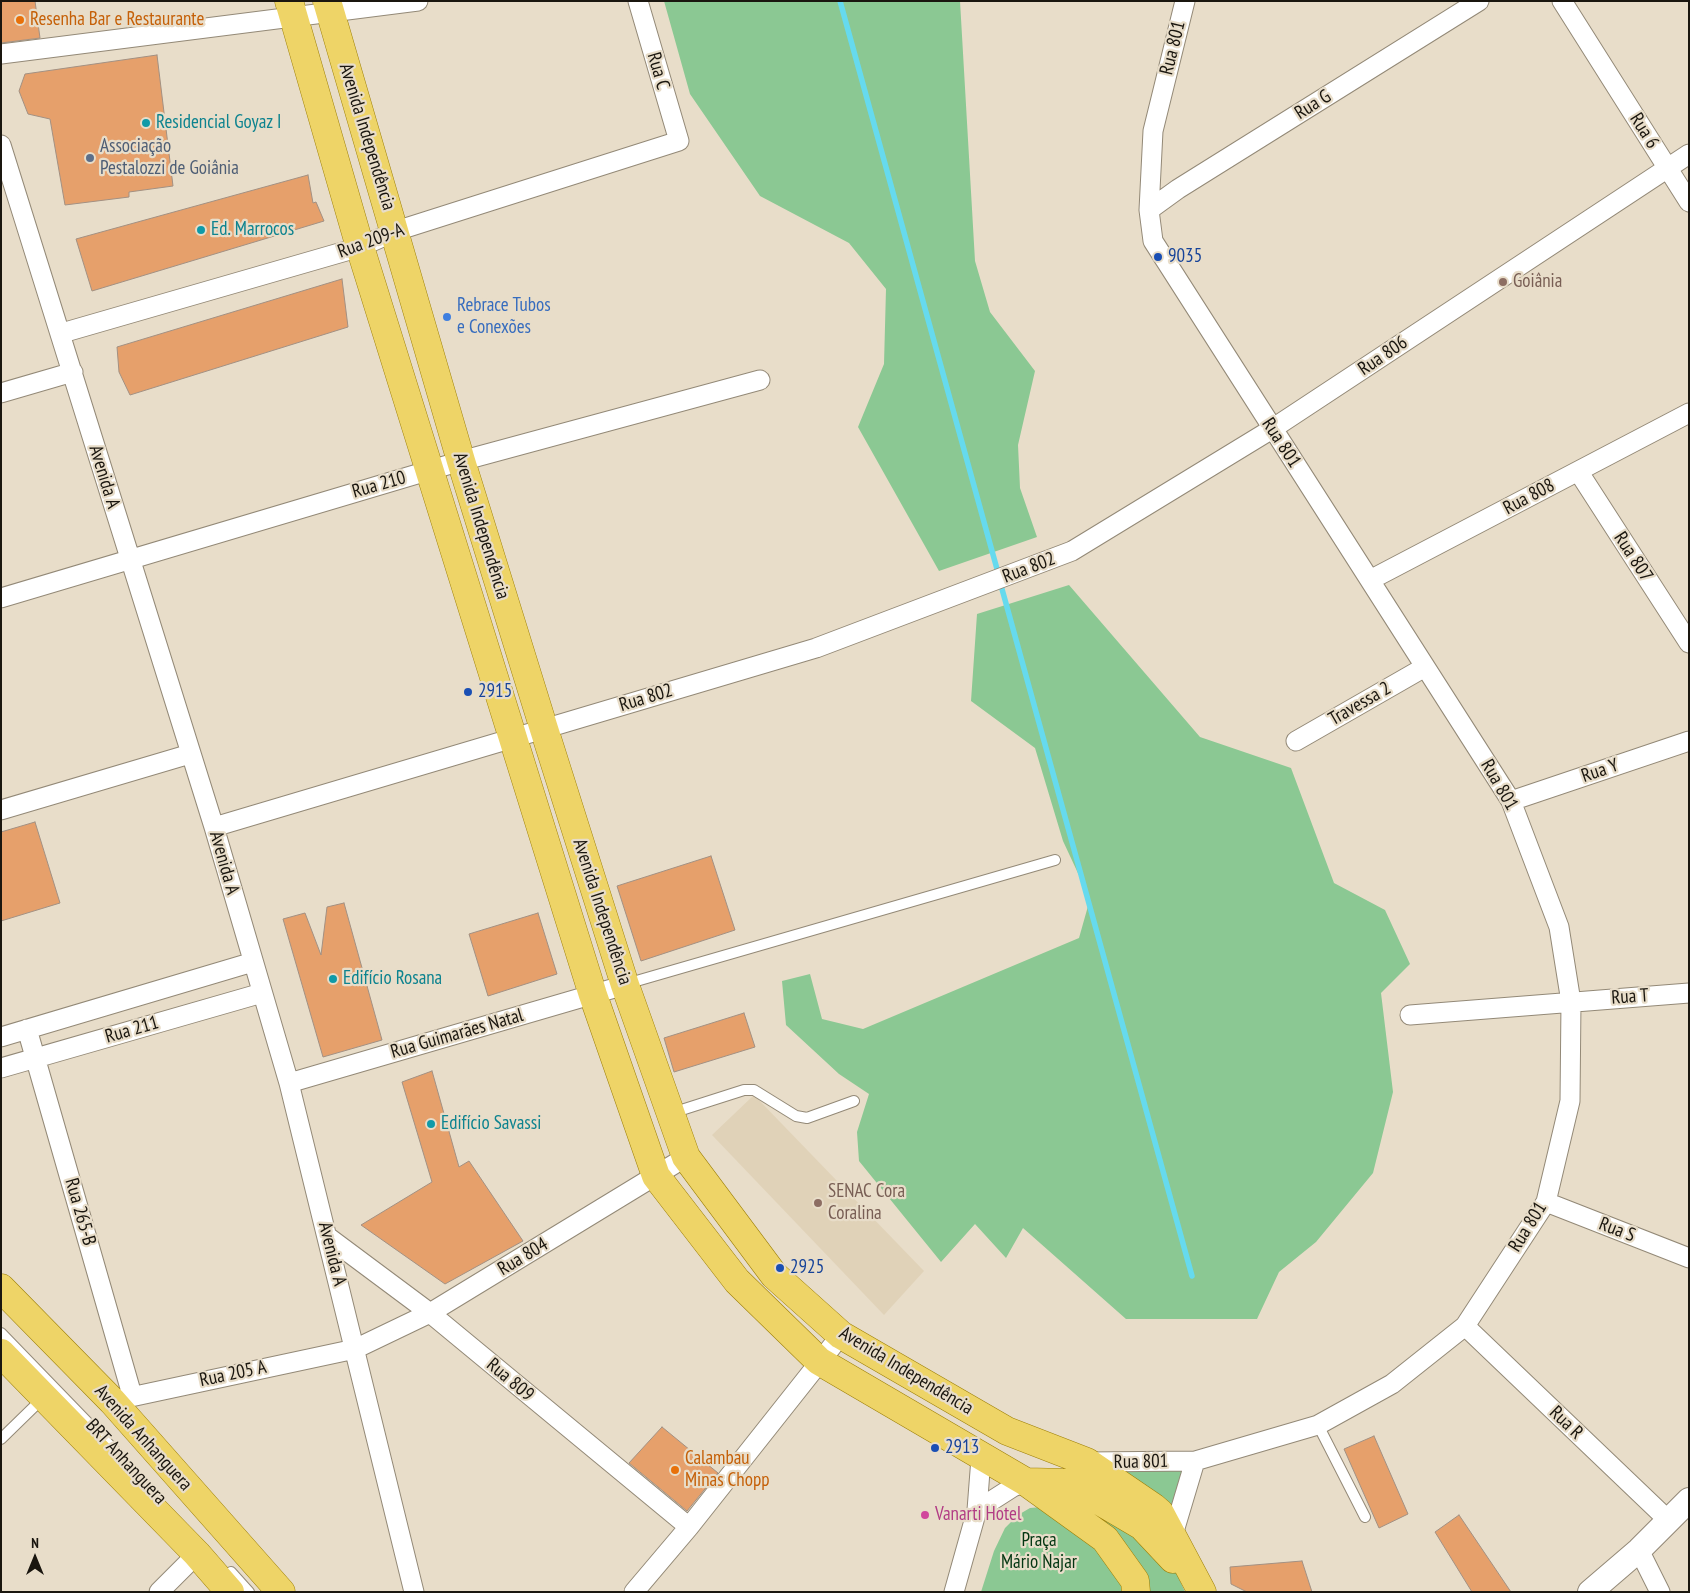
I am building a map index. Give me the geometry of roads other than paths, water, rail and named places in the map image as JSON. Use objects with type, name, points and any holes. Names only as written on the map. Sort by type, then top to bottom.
[{"type":"main road","name":"Avenida Independência","points":[[328,7],[396,231],[462,462],[544,729],[625,984],[686,1157],[774,1275],[841,1334],[1007,1431],[1087,1462],[1153,1507],[1160,1513],[1200,1592]]},
{"type":"main road","name":"Avenida Independência","points":[[292,9],[360,247],[593,995],[656,1176],[738,1281],[819,1361],[1026,1482],[1105,1539],[1135,1581],[1136,1592]]},
{"type":"main road","name":"Avenida Anhanguera","points":[[1,1288],[122,1398],[281,1592]]},
{"type":"main road","name":"Avenida Anhanguera","points":[[1,1353],[197,1554],[230,1592]]},
{"type":"main road","points":[[1026,1482],[1068,1483],[1142,1526],[1200,1592]]},
{"type":"street","points":[[1,54],[292,9],[418,1]]},
{"type":"street","name":"Rua C","points":[[638,1],[679,141]]},
{"type":"street","name":"Rua 801","points":[[1087,1462],[1195,1461],[1318,1425],[1392,1384],[1465,1326],[1546,1202],[1570,1101],[1571,1002],[1559,927],[1511,801],[1153,241],[1149,210],[1153,131],[1185,1]]},
{"type":"street","name":"Rua G","points":[[1149,210],[1178,189],[1479,1]]},
{"type":"street","name":"Rua 6","points":[[1562,1],[1689,202]]},
{"type":"street","name":"Rua 209-A","points":[[62,333],[360,247],[396,231],[679,141]]},
{"type":"street","name":"Avenida A","points":[[2,148],[62,333],[129,559],[214,827],[290,1083],[414,1592]]},
{"type":"street","name":"Rua 806","points":[[1072,552],[1272,429],[1689,154]]},
{"type":"street","points":[[1,393],[73,372]]},
{"type":"street","name":"Rua 210","points":[[1,598],[430,471],[760,380]]},
{"type":"street","name":"Rua 808","points":[[1370,580],[1689,413]]},
{"type":"street","name":"Rua 807","points":[[1578,471],[1689,643]]},
{"type":"street","name":"Rua 802","points":[[214,827],[816,648],[1072,552]]},
{"type":"street","name":"Travessa 2","points":[[1296,741],[1425,667]]},
{"type":"street","name":"Rua Y","points":[[1511,801],[1689,741]]},
{"type":"street","points":[[1,810],[190,754]]},
{"type":"street","name":"Rua 211","points":[[1,1037],[253,962]]},
{"type":"street","name":"Rua Guimarães Natal","points":[[290,1083],[625,984]]},
{"type":"street","name":"Rua 211","points":[[1,1068],[262,993]]},
{"type":"street","name":"Rua T","points":[[1410,1015],[1689,993]]},
{"type":"street","name":"Rua 265-B","points":[[27,1029],[122,1398]]},
{"type":"street","name":"Rua 804","points":[[355,1349],[430,1313],[686,1157]]},
{"type":"street","name":"Rua S","points":[[1546,1202],[1689,1258]]},
{"type":"street","name":"Rua 809","points":[[328,1237],[430,1313],[688,1527]]},
{"type":"street","name":"Rua R","points":[[1465,1326],[1668,1520]]},
{"type":"street","points":[[634,1592],[841,1334]]},
{"type":"street","name":"Rua 205 A","points":[[122,1398],[355,1349]]},
{"type":"street","points":[[954,1592],[978,1510],[982,1458]]},
{"type":"street","name":"Rua 801","points":[[1172,1538],[1195,1461]]},
{"type":"street","points":[[978,1510],[1013,1487],[1026,1482]]},
{"type":"street","points":[[1590,1592],[1639,1550],[1689,1500]]},
{"type":"street","points":[[1639,1550],[1660,1592]]},
{"type":"street","points":[[159,1592],[197,1554]]},
{"type":"lane","points":[[625,984],[1055,860]]},
{"type":"lane","points":[[671,1114],[744,1090],[754,1090],[796,1116],[808,1118],[854,1101]]},
{"type":"lane","name":"BRT Anhanguera","points":[[1,1333],[129,1465]]},
{"type":"lane","points":[[1,1439],[44,1397]]},
{"type":"lane","points":[[1318,1425],[1365,1517]]},
{"type":"lane","points":[[222,1564],[249,1592]]},
{"type":"waterway","points":[[840,1],[997,569]]},
{"type":"waterway","points":[[1002,589],[1192,1276]]},
{"type":"place","name":"Resenha Bar e Restaurante","points":[[20,20]]},
{"type":"place","name":"Residencial Goyaz I","points":[[146,123]]},
{"type":"place","name":"Associação Pestalozzi de Goiânia","points":[[90,158]]},
{"type":"place","name":"Ed. Marrocos","points":[[201,230]]},
{"type":"place","name":"9035","points":[[1158,257]]},
{"type":"place","name":"Goiânia","points":[[1503,282]]},
{"type":"place","name":"Rebrace Tubos e Conexões","points":[[447,317]]},
{"type":"place","name":"2915","points":[[468,692]]},
{"type":"place","name":"Edifício Rosana","points":[[333,979]]},
{"type":"place","name":"Edifício Savassi","points":[[431,1124]]},
{"type":"place","name":"SENAC Cora Coralina","points":[[818,1203]]},
{"type":"place","name":"2925","points":[[780,1268]]},
{"type":"place","name":"2913","points":[[935,1448]]},
{"type":"place","name":"Calambau Minas Chopp","points":[[675,1470]]},
{"type":"place","name":"Vanarti Hotel","points":[[925,1515]]},
{"type":"park label","name":"Praça Mário Najar","points":[[1039,1552]]}]
